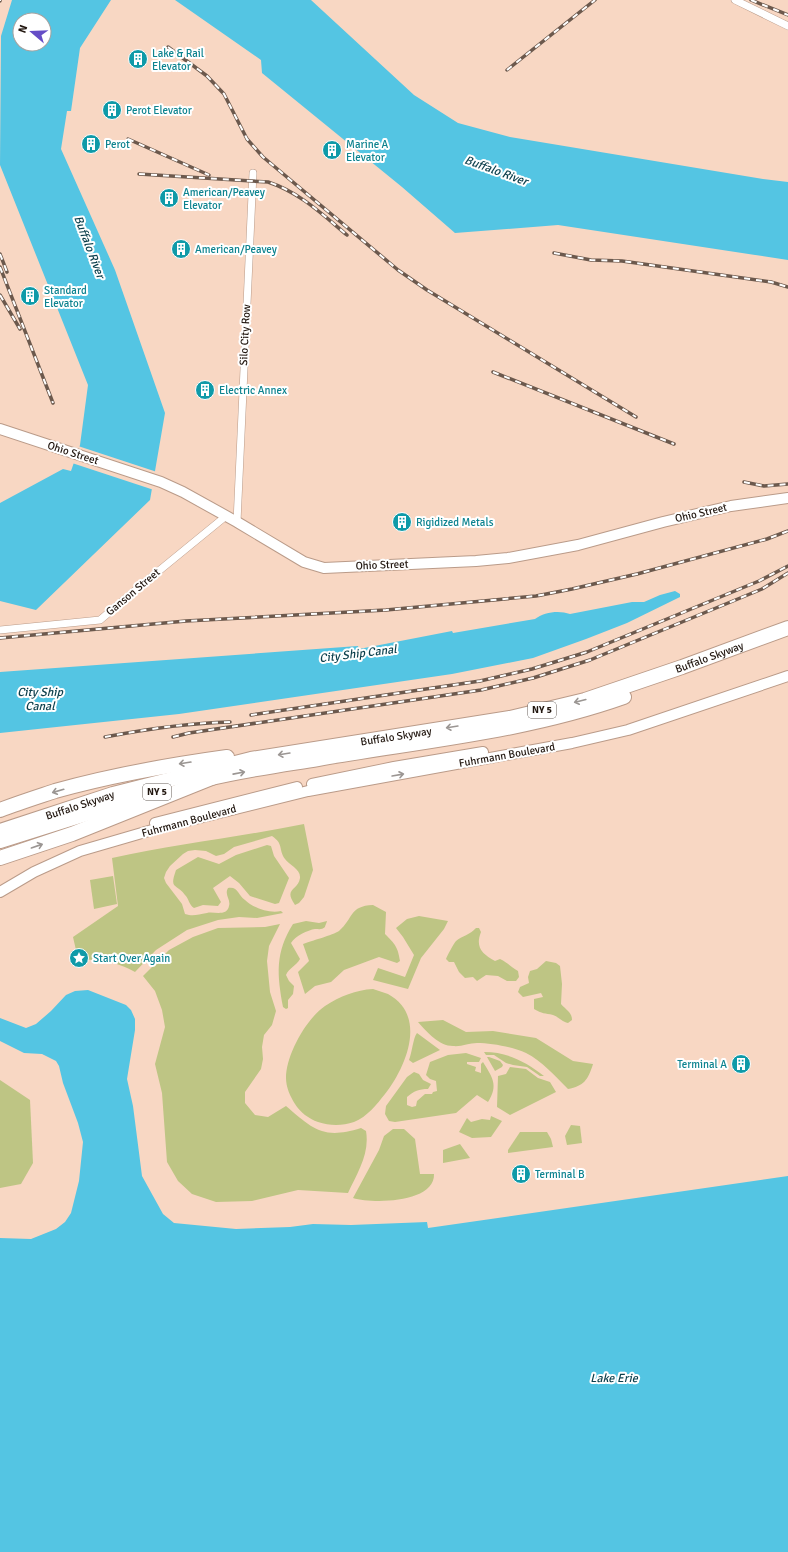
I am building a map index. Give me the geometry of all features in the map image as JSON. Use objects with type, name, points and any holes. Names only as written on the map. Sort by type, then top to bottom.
[{"type":"highway","name":"Buffalo Skyway","points":[[746,649],[788,628]]},
{"type":"highway","name":"Buffalo Skyway","points":[[0,830],[112,794],[251,759],[323,753],[508,728],[580,711],[746,649],[788,638]]},
{"type":"highway","name":"Buffalo Skyway","points":[[0,841],[128,800],[214,777],[323,753]]},
{"type":"highway","points":[[0,810],[56,791],[153,768],[237,755],[251,759]]},
{"type":"highway","points":[[0,858],[72,834],[214,777]]},
{"type":"street","points":[[735,0],[788,26]]},
{"type":"street","name":"Silo City Row","points":[[236,522],[253,173]]},
{"type":"street","name":"Ohio Street","points":[[0,429],[161,482],[226,516],[304,562],[324,568],[476,562],[508,558],[578,545],[663,522],[731,506],[788,498]]},
{"type":"street","name":"Ganson Street","points":[[0,630],[100,620],[226,516]]},
{"type":"street","name":"Fuhrmann Boulevard","points":[[0,884],[22,872],[72,852],[307,788],[586,740],[628,730],[788,671]]},
{"type":"street","name":"Fuhrmann Boulevard","points":[[701,703],[788,676]]},
{"type":"street","name":"Fuhrmann Boulevard","points":[[0,892],[72,852]]},
{"type":"green space","points":[[304,824],[313,870],[304,897],[295,905],[290,895],[292,890],[299,882],[299,872],[285,859],[280,844],[272,836],[234,847],[224,854],[216,856],[206,851],[188,851],[170,866],[164,878],[166,883],[182,904],[185,914],[188,915],[223,913],[226,911],[229,906],[227,895],[228,888],[234,888],[248,903],[257,908],[272,912],[281,911],[283,913],[257,918],[239,917],[218,920],[187,930],[156,950],[135,972],[121,965],[108,962],[78,959],[73,937],[118,906],[112,858]]},
{"type":"green space","points":[[267,845],[271,846],[274,856],[289,878],[279,903],[275,904],[250,896],[239,883],[230,876],[213,888],[221,902],[218,906],[203,905],[194,908],[182,891],[173,884],[176,870],[198,857],[219,864],[236,855]]},
{"type":"green space","points":[[113,876],[117,904],[94,909],[90,880]]},
{"type":"green space","points":[[373,905],[386,912],[385,934],[396,946],[400,961],[397,963],[379,957],[344,970],[331,982],[315,986],[305,994],[298,972],[309,961],[303,944],[336,933],[344,926],[356,910],[365,906]]},
{"type":"green space","points":[[419,916],[448,921],[444,929],[421,958],[408,989],[373,980],[378,968],[405,977],[414,955],[396,928],[407,919]]},
{"type":"green space","points":[[306,921],[319,923],[327,921],[324,928],[305,932],[295,938],[291,943],[300,959],[286,975],[294,986],[293,994],[288,1000],[288,1008],[286,1009],[283,1007],[280,984],[280,954],[293,924]]},
{"type":"green space","points":[[280,924],[269,946],[267,961],[270,992],[276,1011],[272,1025],[264,1035],[261,1069],[245,1092],[245,1103],[255,1115],[268,1117],[286,1106],[312,1126],[319,1130],[328,1132],[337,1133],[361,1128],[366,1131],[366,1148],[359,1171],[348,1193],[298,1190],[252,1201],[216,1202],[192,1194],[178,1181],[167,1162],[162,1093],[155,1064],[165,1027],[162,1010],[155,991],[143,976],[169,950],[193,937],[218,928],[265,927]]},
{"type":"green space","points":[[476,928],[479,928],[481,932],[479,937],[479,946],[483,953],[495,961],[500,959],[518,971],[519,977],[516,981],[507,981],[498,976],[486,975],[477,981],[473,977],[465,978],[459,972],[454,962],[449,962],[446,959],[456,941]]},
{"type":"green space","points":[[546,961],[556,963],[560,966],[562,984],[561,1004],[572,1017],[572,1020],[568,1023],[553,1015],[541,1013],[534,1009],[534,999],[543,997],[541,993],[523,997],[518,992],[520,987],[529,983],[528,977],[530,971],[537,969]]},
{"type":"green space","points":[[373,989],[388,994],[400,1004],[407,1015],[410,1028],[409,1042],[406,1056],[400,1070],[393,1083],[379,1102],[359,1120],[340,1125],[315,1121],[299,1110],[291,1098],[286,1078],[289,1059],[293,1049],[304,1028],[325,1006],[348,994]]},
{"type":"green space","points":[[443,1020],[466,1032],[493,1031],[536,1038],[573,1061],[593,1064],[587,1078],[582,1084],[568,1089],[543,1064],[526,1053],[508,1047],[489,1044],[477,1043],[456,1046],[443,1044],[434,1038],[418,1022]]},
{"type":"green space","points":[[417,1033],[440,1050],[413,1063],[409,1060],[414,1038]]},
{"type":"green space","points":[[484,1052],[493,1052],[509,1056],[530,1066],[544,1076],[540,1076],[527,1067],[506,1063],[494,1055],[486,1055]]},
{"type":"green space","points":[[466,1053],[481,1058],[479,1062],[467,1062],[467,1064],[476,1067],[475,1071],[481,1073],[481,1064],[483,1062],[493,1081],[493,1091],[488,1102],[477,1095],[456,1113],[395,1122],[389,1121],[385,1114],[386,1106],[407,1077],[414,1072],[419,1074],[423,1080],[431,1084],[428,1089],[422,1089],[407,1097],[407,1105],[412,1107],[416,1106],[417,1101],[425,1094],[432,1094],[433,1092],[437,1091],[436,1081],[430,1079],[426,1075],[430,1062],[448,1055]]},
{"type":"green space","points":[[487,1057],[500,1061],[503,1065],[502,1067],[495,1071]]},
{"type":"green space","points":[[510,1067],[526,1069],[538,1078],[550,1082],[556,1092],[510,1115],[497,1107],[498,1076],[506,1074]]},
{"type":"green space","points":[[0,1080],[30,1100],[33,1163],[21,1184],[0,1188]]},
{"type":"green space","points":[[491,1116],[502,1121],[491,1137],[472,1138],[459,1132],[467,1118],[471,1122],[482,1119],[490,1120]]},
{"type":"green space","points":[[571,1125],[580,1126],[582,1143],[567,1145],[565,1136]]},
{"type":"green space","points":[[393,1129],[404,1129],[415,1139],[420,1174],[434,1174],[432,1184],[425,1191],[414,1196],[401,1199],[374,1201],[353,1198],[379,1150],[384,1136]]},
{"type":"green space","points":[[520,1132],[547,1132],[553,1147],[508,1153],[508,1150]]},
{"type":"green space","points":[[460,1144],[470,1158],[443,1163],[443,1150]]},
{"type":"water","name":"Buffalo River","points":[[12,0],[111,0],[80,48],[71,111],[67,111],[61,149],[115,270],[165,413],[150,500],[36,610],[0,601],[0,503],[63,469],[71,471],[80,445],[88,385],[0,165],[1,36]]},
{"type":"water","name":"Buffalo River","points":[[175,0],[311,0],[414,95],[458,123],[510,137],[788,182],[788,260],[558,225],[455,233],[402,187],[262,73],[261,60]]},
{"type":"water","name":"City Ship Canal","points":[[675,591],[680,594],[680,597],[627,623],[533,658],[452,674],[179,714],[0,733],[0,672],[358,646],[359,649],[452,631],[453,633],[535,619],[552,612],[570,614],[632,602],[644,602],[660,595]]},
{"type":"water","name":"Lake Erie","points":[[88,990],[126,1005],[131,1010],[135,1019],[135,1030],[127,1079],[133,1106],[142,1176],[163,1214],[174,1223],[236,1229],[290,1227],[313,1224],[351,1225],[427,1222],[428,1228],[788,1176],[788,1552],[0,1552],[0,1238],[31,1239],[56,1229],[65,1222],[71,1213],[79,1181],[83,1142],[78,1123],[63,1083],[59,1066],[56,1061],[42,1054],[24,1053],[0,1041],[0,1018],[26,1028],[36,1024],[66,995],[75,991]]},
{"type":"pier","points":[[78,446],[157,472],[154,490],[72,463]]},
{"type":"railway","points":[[507,70],[595,0]]},
{"type":"railway","points":[[751,0],[788,15]]},
{"type":"railway","points":[[168,47],[207,76],[224,94],[247,139],[263,157],[398,270],[427,290],[636,417]]},
{"type":"railway","points":[[128,139],[209,175]]},
{"type":"railway","points":[[139,174],[268,182],[279,186],[300,198],[347,235]]},
{"type":"railway","points":[[554,253],[591,260],[622,261],[771,282],[788,287]]},
{"type":"railway","points":[[0,254],[7,272]]},
{"type":"railway","points":[[0,267],[53,403]]},
{"type":"railway","points":[[0,295],[20,329]]},
{"type":"railway","points":[[493,372],[674,444]]},
{"type":"railway","points":[[744,482],[764,486],[788,484]]},
{"type":"railway","points":[[0,638],[186,621],[386,610],[536,596],[637,574],[767,539],[788,531]]},
{"type":"railway","points":[[251,715],[480,681],[532,669],[587,652],[759,581],[788,566]]},
{"type":"railway","points":[[173,737],[189,733],[481,690],[533,678],[590,660],[762,589],[788,573]]},
{"type":"railway","points":[[105,737],[168,727],[230,722]]},
{"type":"place","name":"Lake & Rail Elevator","points":[[138,59]]},
{"type":"place","name":"Perot Elevator","points":[[112,110]]},
{"type":"place","name":"Perot","points":[[91,144]]},
{"type":"place","name":"Marine A Elevator","points":[[332,150]]},
{"type":"place","name":"American/Peavey Elevator","points":[[169,198]]},
{"type":"place","name":"American/Peavey","points":[[181,249]]},
{"type":"place","name":"Standard Elevator","points":[[30,296]]},
{"type":"place","name":"Electric Annex","points":[[205,390]]},
{"type":"place","name":"Rigidized Metals","points":[[402,522]]},
{"type":"place","name":"Start Over Again","points":[[79,958]]},
{"type":"place","name":"Terminal A","points":[[741,1064]]},
{"type":"place","name":"Terminal B","points":[[521,1174]]}]
